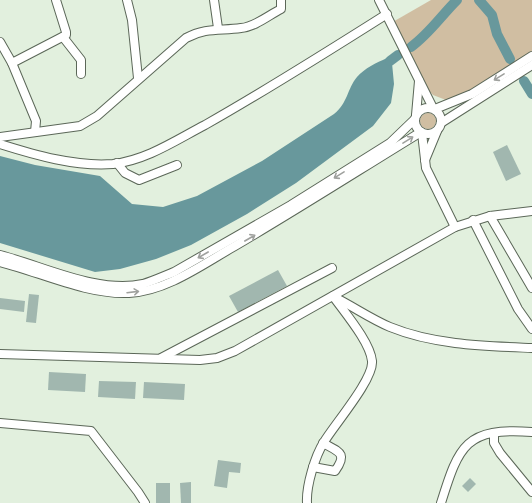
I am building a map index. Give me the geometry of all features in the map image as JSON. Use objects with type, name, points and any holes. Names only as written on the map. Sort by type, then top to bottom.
[{"type":"street","points":[[12,63],[64,37],[66,32],[56,0]]},
{"type":"street","points":[[127,0],[132,20],[138,78]]},
{"type":"street","points":[[214,0],[218,28]]},
{"type":"street","points":[[0,137],[80,126],[88,122],[138,78],[149,71],[192,34],[218,28],[242,28],[251,25],[281,9],[281,0]]},
{"type":"street","points":[[379,0],[434,109],[441,116],[441,123],[424,162]]},
{"type":"street","points":[[0,144],[52,158],[88,163],[117,163],[133,160],[178,140],[256,96],[387,14]]},
{"type":"street","points":[[64,37],[81,60],[81,74]]},
{"type":"street","points":[[0,42],[12,63],[36,121],[35,132]]},
{"type":"street","points":[[0,255],[75,278],[111,286],[141,284],[153,281],[174,272],[291,205],[390,143],[425,108],[434,109],[472,94],[532,56]]},
{"type":"street","points":[[441,123],[532,65]]},
{"type":"street","points":[[419,80],[415,117],[416,126],[421,132],[424,162],[455,227]]},
{"type":"street","points":[[0,262],[83,286],[116,293],[133,293],[157,287],[199,267],[297,210],[421,132],[430,134],[437,131]]},
{"type":"street","points":[[117,163],[125,173],[139,180],[177,165]]},
{"type":"street","points":[[0,354],[200,360],[217,358],[235,351],[455,227],[473,220],[490,216],[532,211]]},
{"type":"street","points":[[490,216],[532,288]]},
{"type":"street","points":[[473,220],[518,309],[532,328]]},
{"type":"street","points":[[160,358],[332,268]]},
{"type":"street","points":[[333,296],[389,326],[408,333],[431,338],[500,348],[532,348]]},
{"type":"street","points":[[307,503],[313,467],[323,443],[369,377],[373,363],[369,349],[333,296]]},
{"type":"street","points":[[0,423],[92,431],[138,492],[144,503]]},
{"type":"street","points":[[440,503],[451,470],[460,452],[468,442],[478,436],[494,433],[512,431],[532,432]]},
{"type":"street","points":[[494,433],[494,443],[532,492]]},
{"type":"street","points":[[313,467],[331,472],[335,471],[341,462],[341,453],[323,443]]},
{"type":"shaded area","points":[[431,0],[532,0],[532,56],[472,94],[446,100],[433,95],[419,80],[391,23]]},
{"type":"shaded area","points":[[428,113],[434,115],[436,121],[434,127],[428,129],[422,127],[420,121],[422,115]]},
{"type":"water","points":[[387,58],[392,63],[394,84],[391,103],[373,126],[296,183],[247,214],[191,245],[156,259],[120,269],[95,272],[0,243],[0,156],[35,165],[100,176],[132,204],[163,207],[197,196],[262,161],[334,114],[339,110],[345,101],[351,86],[357,77],[367,68]]},
{"type":"building","points":[[507,145],[521,174],[506,181],[493,152]]},
{"type":"building","points":[[278,270],[287,286],[238,312],[229,296]]},
{"type":"building","points":[[29,294],[39,295],[36,323],[26,322]]},
{"type":"building","points":[[0,298],[25,301],[24,312],[0,309]]},
{"type":"building","points":[[49,372],[86,374],[85,392],[48,390]]},
{"type":"building","points":[[99,381],[136,382],[135,399],[98,397]]},
{"type":"building","points":[[144,382],[185,384],[184,400],[143,398]]},
{"type":"building","points":[[218,460],[241,463],[240,473],[229,472],[227,488],[214,486]]},
{"type":"building","points":[[470,478],[476,484],[468,492],[462,486]]},
{"type":"building","points":[[191,482],[191,503],[181,503],[180,483]]},
{"type":"building","points":[[156,483],[170,483],[170,503],[156,503]]},
{"type":"waterway","points":[[411,47],[429,31],[457,0]]},
{"type":"waterway","points":[[479,0],[492,15],[497,34],[510,59]]},
{"type":"waterway","points":[[390,61],[398,55]]},
{"type":"waterway","points":[[524,81],[532,94]]}]
